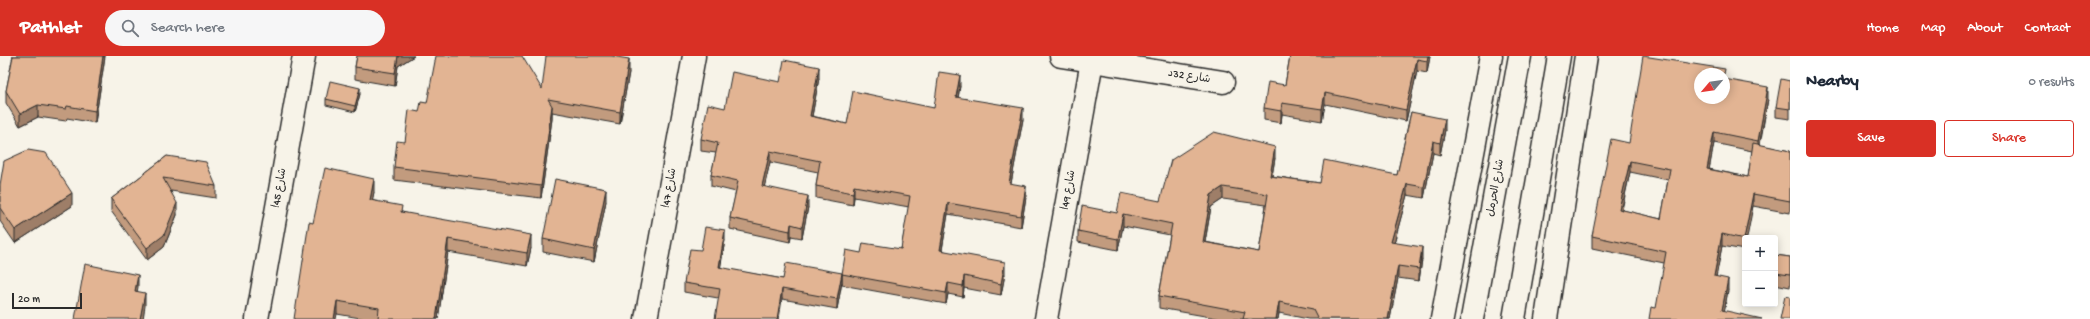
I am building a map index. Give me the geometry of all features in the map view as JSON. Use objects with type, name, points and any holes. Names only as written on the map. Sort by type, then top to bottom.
[{"type":"street","name":"شارع 45ا","points":[[257,319],[304,56]]},
{"type":"street","name":"شارع 47ا","points":[[646,319],[694,56]]},
{"type":"street","name":"شارع 32د","points":[[1061,56],[1223,82]]},
{"type":"street","points":[[1442,319],[1491,56]]},
{"type":"street","name":"شارع الحرمل","points":[[1472,319],[1520,56]]},
{"type":"street","points":[[1514,319],[1559,56]]},
{"type":"street","points":[[1546,319],[1586,56]]},
{"type":"street","name":"شارع 49ا","points":[[1046,319],[1092,61]]},
{"type":"street","points":[[1521,283],[1557,245]]},
{"type":"building","points":[[13,56],[103,56],[95,111],[67,106],[66,109],[38,105],[20,114],[6,91]]},
{"type":"building","points":[[357,56],[398,56],[395,73],[355,67]]},
{"type":"building","points":[[436,56],[522,56],[542,89],[546,56],[611,56],[629,59],[620,112],[548,99],[552,106],[541,186],[394,167],[397,141],[405,142],[409,110],[419,112],[421,102],[427,103]]},
{"type":"building","points":[[1290,56],[1428,56],[1427,61],[1417,59],[1406,110],[1325,93],[1322,109],[1282,103],[1281,111],[1264,108],[1268,82],[1285,85]]},
{"type":"building","points":[[1643,56],[1719,68],[1694,68],[1694,104],[1730,104],[1730,80],[1768,87],[1758,141],[1714,132],[1707,169],[1748,177],[1753,143],[1790,151],[1790,201],[1753,194],[1745,235],[1742,235],[1742,239],[1722,234],[1714,276],[1728,279],[1722,310],[1762,319],[1649,319],[1651,307],[1656,308],[1666,252],[1592,236],[1611,139],[1629,143]],"holes":[[[1630,161],[1670,169],[1661,219],[1619,209]]]},
{"type":"building","points":[[784,60],[819,67],[810,116],[847,124],[853,91],[934,108],[939,72],[960,75],[956,97],[1023,108],[1009,183],[1026,186],[1021,216],[948,203],[940,250],[1005,262],[1001,284],[964,276],[963,286],[948,283],[946,293],[842,274],[846,250],[861,253],[863,243],[901,249],[910,196],[854,186],[853,193],[816,186],[820,161],[770,151],[762,186],[808,196],[802,227],[791,224],[790,231],[730,218],[738,181],[711,175],[718,143],[701,139],[708,104],[725,108],[732,72],[780,82]]},
{"type":"building","points":[[1781,79],[1790,81],[1790,109],[1776,107]]},
{"type":"building","points":[[330,81],[360,88],[355,106],[326,99]]},
{"type":"building","points":[[1411,112],[1445,119],[1440,143],[1433,141],[1424,187],[1407,184],[1391,242],[1422,247],[1419,269],[1398,266],[1388,319],[1318,319],[1313,309],[1279,302],[1276,319],[1243,319],[1245,312],[1159,296],[1172,224],[1123,214],[1118,239],[1078,231],[1082,206],[1117,213],[1121,193],[1160,201],[1171,160],[1214,132],[1275,147],[1270,176],[1320,183],[1324,160],[1397,175]],"holes":[[[1223,187],[1268,194],[1259,252],[1203,242],[1211,195]]]},
{"type":"building","points":[[28,150],[46,153],[72,193],[15,230],[0,208],[0,185],[4,161]]},
{"type":"building","points":[[167,156],[206,162],[216,186],[163,178],[177,203],[164,235],[147,248],[111,199]]},
{"type":"building","points":[[325,168],[374,179],[370,200],[402,206],[401,212],[531,235],[527,253],[448,239],[436,319],[378,319],[379,308],[337,301],[334,319],[294,319],[309,222],[313,223]]},
{"type":"building","points":[[555,179],[606,189],[594,250],[543,239]]},
{"type":"building","points":[[705,227],[725,230],[719,267],[783,279],[786,263],[842,273],[837,299],[782,289],[777,319],[715,319],[720,289],[684,283],[690,249],[701,250]]},
{"type":"building","points":[[1778,255],[1790,257],[1790,275],[1778,273]]},
{"type":"building","points":[[85,264],[138,275],[135,291],[145,293],[140,319],[75,319]]},
{"type":"building","points":[[1785,296],[1790,297],[1790,319],[1780,319]]}]
